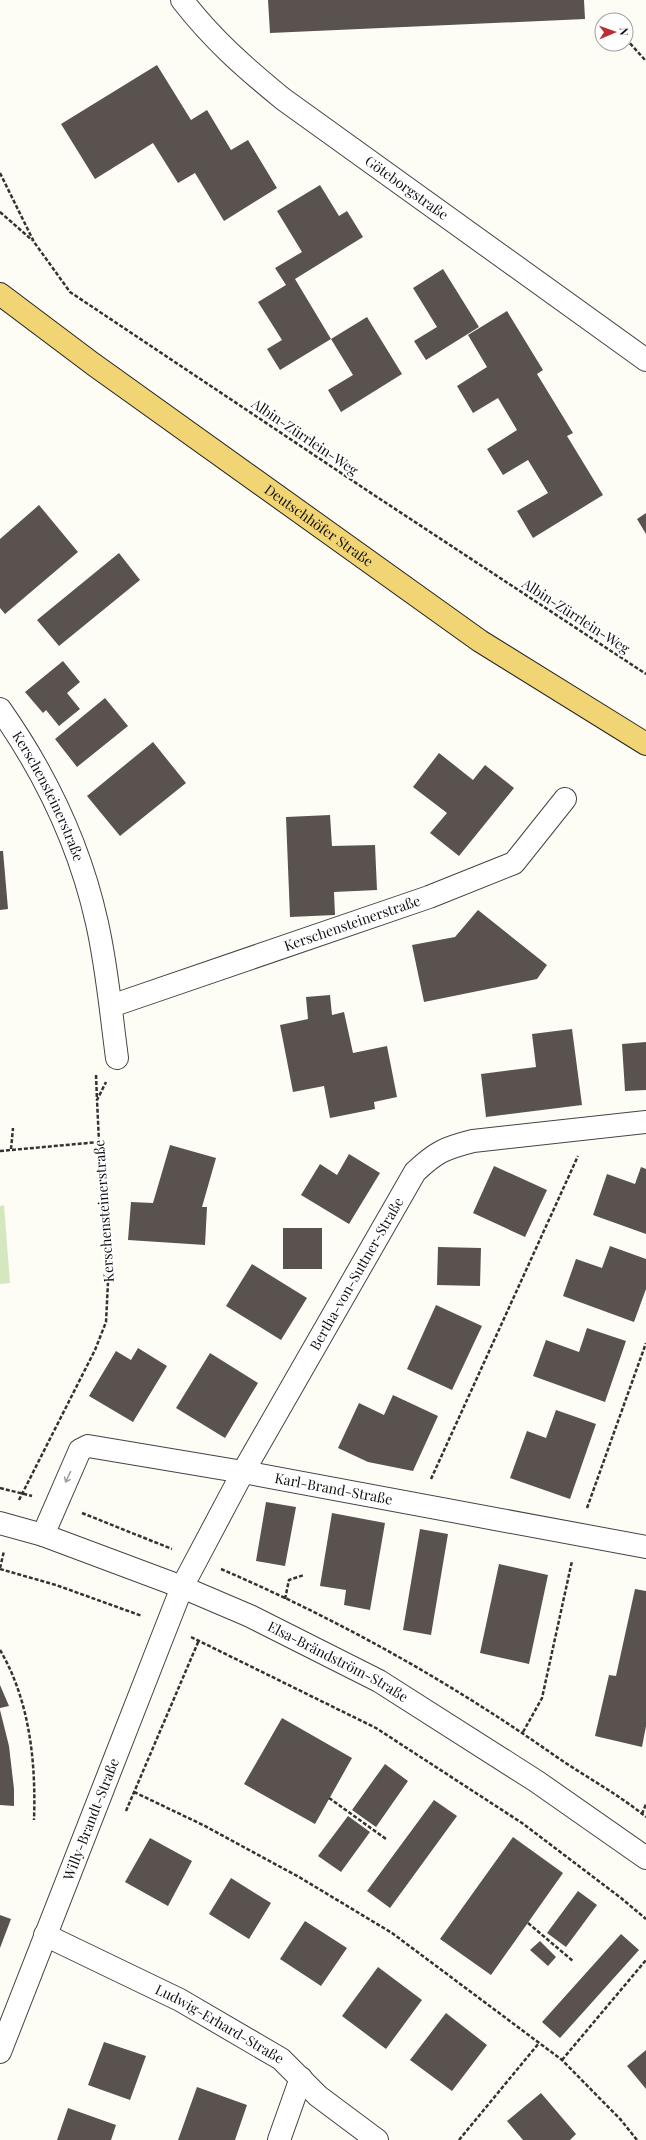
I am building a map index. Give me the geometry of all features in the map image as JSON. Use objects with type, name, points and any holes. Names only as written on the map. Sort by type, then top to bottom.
[{"type":"main road","name":"Deutschhöfer Straße","points":[[0,294],[93,364],[480,640],[646,744]]},
{"type":"street","name":"Göteborgstraße","points":[[182,0],[201,25],[235,60],[283,99],[646,360]]},
{"type":"street","name":"Kerschensteinerstraße","points":[[0,709],[24,743],[61,813],[97,922],[111,1006],[117,1058]]},
{"type":"street","name":"Kerschensteinerstraße","points":[[111,1006],[429,897],[514,863],[565,799]]},
{"type":"street","name":"Bertha-von-Suttner-Straße","points":[[182,1587],[243,1472],[415,1172],[433,1155],[449,1147],[473,1141],[646,1122]]},
{"type":"street","name":"Karl-Brand-Straße","points":[[43,1535],[80,1450],[88,1446],[243,1472],[419,1506],[646,1547]]},
{"type":"street","name":"Elsa-Brändström-Straße","points":[[6,1524],[43,1535],[182,1587],[250,1616],[379,1680],[536,1781],[646,1858]]},
{"type":"street","name":"Willy-Brandt-Straße","points":[[0,2052],[182,1587]]},
{"type":"street","name":"Ludwig-Erhard-Straße","points":[[45,1935],[180,2000],[281,2059],[318,2096],[377,2140]]},
{"type":"street","points":[[279,2140],[301,2078]]},
{"type":"path","points":[[634,48],[646,62]]},
{"type":"path","name":"Albin-Zürrlein-Weg","points":[[0,173],[34,242],[70,292],[646,674]]},
{"type":"path","points":[[0,212],[34,242]]},
{"type":"path","name":"Kerschensteinerstraße","points":[[0,1568],[6,1524],[95,1350],[106,1322],[109,1262],[98,1142],[97,1100],[117,1058]]},
{"type":"path","points":[[95,1072],[97,1100]]},
{"type":"path","points":[[12,1150],[13,1128]]},
{"type":"path","points":[[419,1506],[591,1128]]},
{"type":"path","points":[[0,1151],[98,1142]]},
{"type":"path","points":[[523,1732],[542,1698],[578,1535],[646,1343]]},
{"type":"path","points":[[0,1568],[56,1585],[167,1626],[199,1640],[376,1728],[522,1823],[621,1898],[646,1919]]},
{"type":"path","points":[[285,1598],[288,1580],[304,1575]]},
{"type":"path","points":[[124,1814],[199,1640]]},
{"type":"path","points":[[0,1650],[18,1693],[33,1757],[35,1781],[34,1820]]},
{"type":"path","points":[[134,1792],[203,1825],[299,1877],[392,1933],[562,2060],[621,2120],[637,2140]]},
{"type":"path","points":[[329,1798],[386,1839]]},
{"type":"path","points":[[642,1814],[646,1804]]},
{"type":"path","points":[[528,1923],[573,1961]]},
{"type":"path","points":[[562,2060],[646,1960]]},
{"type":"path","points":[[459,2140],[539,2043]]},
{"type":"green space","points":[[4,1205],[10,1283],[0,1284],[0,1206]]},
{"type":"building","points":[[268,0],[584,0],[585,19],[270,33]]},
{"type":"building","points":[[157,65],[191,120],[207,110],[231,150],[248,140],[277,188],[224,221],[195,173],[178,183],[153,143],[95,179],[61,124]]},
{"type":"building","points":[[320,185],[339,216],[347,211],[363,237],[295,279],[331,339],[280,370],[267,349],[282,340],[258,302],[286,285],[275,268],[302,252],[277,211]]},
{"type":"building","points":[[443,269],[479,327],[426,360],[414,341],[437,327],[413,288]]},
{"type":"building","points":[[507,311],[543,370],[537,374],[573,433],[567,436],[603,495],[533,538],[517,511],[548,493],[528,460],[503,475],[487,449],[517,430],[498,398],[473,413],[457,386],[487,367],[468,335]]},
{"type":"building","points":[[367,317],[402,374],[341,412],[328,390],[353,375],[331,339]]},
{"type":"building","points":[[39,505],[78,552],[5,614],[0,608],[0,539]]},
{"type":"building","points":[[646,513],[646,534],[637,519]]},
{"type":"building","points":[[119,553],[140,580],[59,646],[37,620]]},
{"type":"building","points":[[63,661],[80,682],[67,693],[80,709],[59,726],[46,710],[43,713],[25,692]]},
{"type":"building","points":[[105,698],[128,726],[77,767],[55,739]]},
{"type":"building","points":[[153,742],[186,783],[120,836],[87,796]]},
{"type":"building","points":[[439,753],[473,780],[485,765],[514,788],[459,856],[430,833],[447,813],[413,787]]},
{"type":"building","points":[[330,815],[332,846],[375,845],[377,890],[334,892],[335,915],[290,917],[286,817]]},
{"type":"building","points":[[0,851],[3,851],[8,909],[0,910]]},
{"type":"building","points":[[478,910],[547,965],[537,979],[424,1002],[412,945],[455,937]]},
{"type":"building","points":[[330,995],[332,1015],[344,1012],[353,1053],[387,1046],[397,1097],[374,1102],[375,1109],[330,1118],[324,1086],[293,1092],[280,1025],[308,1019],[306,997]]},
{"type":"building","points":[[572,1029],[582,1105],[486,1117],[481,1074],[536,1067],[532,1034]]},
{"type":"building","points":[[646,1042],[646,1090],[625,1091],[622,1044]]},
{"type":"building","points":[[170,1145],[216,1158],[202,1207],[207,1207],[205,1245],[128,1240],[131,1202],[153,1203]]},
{"type":"building","points":[[349,1154],[380,1173],[349,1224],[301,1195],[320,1164],[337,1175]]},
{"type":"building","points":[[494,1166],[547,1190],[525,1237],[473,1213]]},
{"type":"building","points":[[641,1167],[646,1169],[646,1234],[593,1215],[607,1174],[635,1184]]},
{"type":"building","points":[[283,1228],[322,1228],[322,1269],[283,1269]]},
{"type":"building","points":[[610,1246],[646,1259],[646,1289],[634,1322],[563,1296],[576,1259],[602,1268]]},
{"type":"building","points":[[438,1247],[481,1248],[480,1286],[437,1285]]},
{"type":"building","points":[[252,1264],[307,1298],[281,1340],[226,1306]]},
{"type":"building","points":[[436,1305],[482,1326],[452,1390],[407,1369]]},
{"type":"building","points":[[587,1328],[626,1341],[605,1402],[533,1376],[546,1340],[579,1352]]},
{"type":"building","points":[[138,1348],[167,1366],[133,1422],[89,1396],[116,1351],[131,1360]]},
{"type":"building","points":[[210,1353],[258,1383],[225,1438],[176,1408]]},
{"type":"building","points":[[393,1395],[438,1416],[413,1471],[368,1462],[338,1448],[359,1403],[384,1415]]},
{"type":"building","points":[[556,1410],[596,1424],[570,1499],[510,1478],[527,1431],[546,1438]]},
{"type":"building","points":[[266,1502],[296,1507],[285,1566],[256,1561]]},
{"type":"building","points":[[332,1513],[385,1523],[370,1610],[344,1605],[346,1590],[320,1586]]},
{"type":"building","points":[[420,1529],[448,1534],[431,1635],[403,1630]]},
{"type":"building","points":[[499,1564],[548,1575],[529,1664],[480,1653]]},
{"type":"building","points":[[635,1589],[646,1591],[646,1726],[642,1747],[595,1736],[609,1675],[616,1676]]},
{"type":"building","points":[[0,1685],[9,1706],[0,1708]]},
{"type":"building","points":[[0,1710],[9,1746],[14,1789],[14,1806],[0,1805]]},
{"type":"building","points":[[282,1718],[352,1758],[315,1824],[244,1784]]},
{"type":"building","points":[[385,1764],[408,1781],[376,1827],[352,1810]]},
{"type":"building","points":[[434,1800],[457,1816],[390,1908],[367,1891]]},
{"type":"building","points":[[348,1816],[370,1832],[341,1872],[318,1856]]},
{"type":"building","points":[[513,1837],[563,1873],[491,1975],[440,1939]]},
{"type":"building","points":[[150,1838],[192,1861],[168,1906],[125,1882]]},
{"type":"building","points":[[231,1878],[271,1903],[249,1939],[209,1914]]},
{"type":"building","points":[[578,1891],[597,1905],[566,1947],[547,1933]]},
{"type":"building","points":[[0,1915],[11,1919],[0,1948]]},
{"type":"building","points":[[305,1921],[347,1948],[321,1986],[280,1959]]},
{"type":"building","points":[[621,1934],[639,1950],[560,2038],[542,2022]]},
{"type":"building","points":[[540,1941],[556,1957],[548,1966],[530,1950]]},
{"type":"building","points":[[378,1967],[422,2000],[386,2049],[342,2016]]},
{"type":"building","points":[[446,2013],[487,2045],[452,2091],[410,2060]]},
{"type":"building","points":[[104,2042],[146,2056],[130,2100],[88,2085]]},
{"type":"building","points":[[646,2050],[646,2089],[627,2066]]},
{"type":"building","points":[[197,2087],[247,2105],[235,2140],[178,2140]]},
{"type":"building","points":[[541,2093],[576,2134],[570,2140],[523,2140],[507,2121]]},
{"type":"building","points":[[68,2108],[116,2125],[111,2140],[57,2140]]}]
